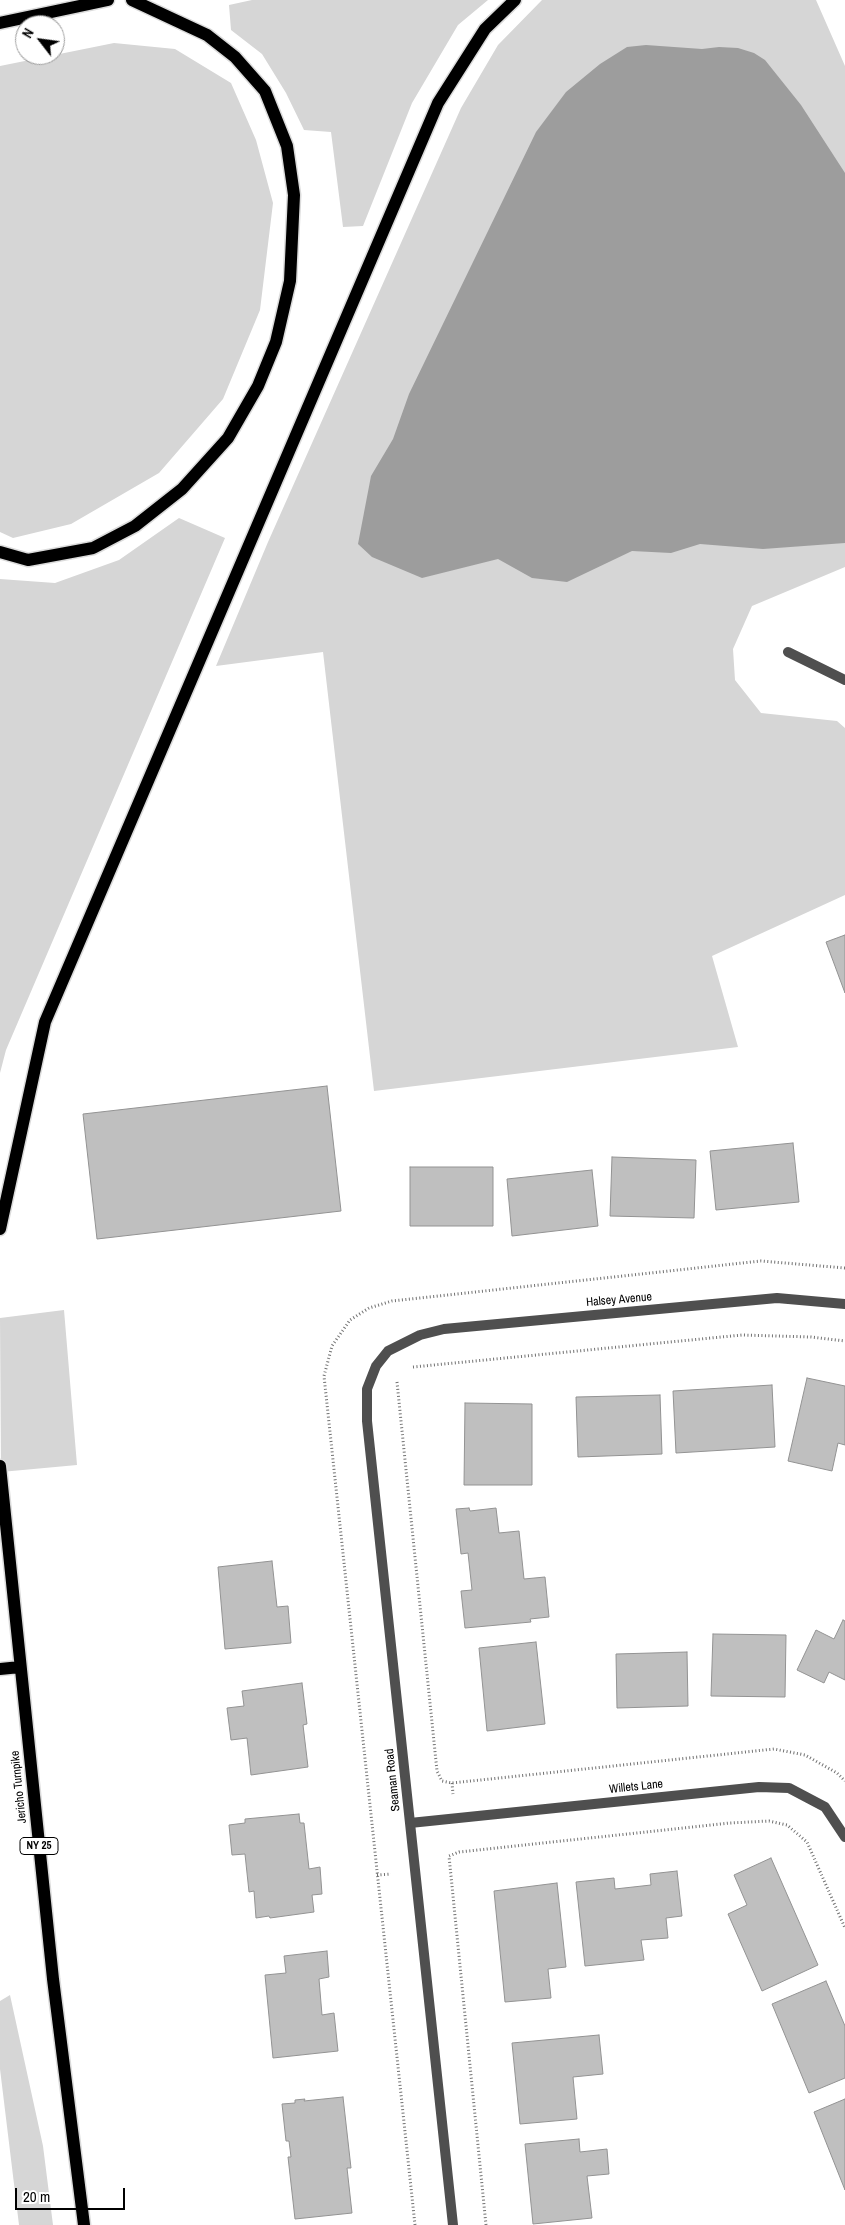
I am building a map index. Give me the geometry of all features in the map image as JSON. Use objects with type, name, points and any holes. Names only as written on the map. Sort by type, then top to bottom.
[{"type":"main road","points":[[0,22],[108,0]]},
{"type":"main road","points":[[0,552],[28,560],[93,548],[135,526],[182,489],[228,438],[258,386],[276,342],[290,280],[294,195],[287,146],[265,91],[235,56],[206,34],[132,0]]},
{"type":"main road","points":[[0,1229],[45,1022],[438,103],[485,29],[515,0]]},
{"type":"main road","name":"Jericho Turnpike","points":[[0,1466],[53,1979],[84,2225]]},
{"type":"main road","points":[[0,1669],[20,1667]]},
{"type":"street","points":[[788,652],[845,680]]},
{"type":"street","name":"Halsey Avenue","points":[[399,1346],[420,1335],[454,1328],[776,1298],[845,1304]]},
{"type":"street","name":"Seaman Road","points":[[399,1346],[388,1351],[376,1366],[367,1389],[367,1397],[453,2225]]},
{"type":"street","name":"Willets Lane","points":[[410,1823],[759,1787],[790,1788],[825,1806],[845,1836]]},
{"type":"path","points":[[415,2225],[324,1376],[332,1346],[350,1320],[369,1308],[392,1301],[761,1261],[845,1268]]},
{"type":"path","points":[[404,1368],[742,1335],[812,1337],[845,1341]]},
{"type":"path","points":[[397,1380],[437,1771],[442,1781],[452,1783],[774,1749],[805,1755],[837,1773],[845,1781]]},
{"type":"path","points":[[486,2225],[449,1856],[459,1852],[730,1823],[769,1821],[787,1826],[807,1842],[845,1928]]},
{"type":"shaded area","points":[[252,0],[488,0],[458,25],[412,103],[363,226],[343,227],[331,132],[304,130],[286,93],[262,54],[231,30],[229,5]]},
{"type":"shaded area","points":[[542,0],[816,0],[845,66],[845,567],[752,606],[733,649],[735,680],[761,713],[837,721],[845,728],[845,895],[712,956],[738,1047],[374,1091],[323,652],[216,666],[268,542],[461,108],[498,45]]},
{"type":"shaded area","points":[[114,43],[175,49],[231,83],[256,140],[273,203],[260,310],[223,399],[159,473],[71,524],[13,538],[0,532],[0,66],[15,63],[15,65],[65,65],[65,53]]},
{"type":"shaded area","points":[[646,45],[702,49],[719,47],[738,48],[754,53],[765,60],[801,105],[845,173],[845,543],[763,549],[700,544],[671,553],[632,551],[567,582],[532,578],[498,559],[422,578],[372,557],[358,544],[371,476],[393,439],[409,394],[536,132],[566,92],[600,64],[627,47]]},
{"type":"shaded area","points":[[179,518],[225,538],[6,1050],[0,1073],[0,579],[55,583],[119,560]]},
{"type":"shaded area","points":[[64,1310],[77,1465],[1,1472],[0,1318]]},
{"type":"shaded area","points":[[10,1995],[43,2146],[53,2225],[19,2225],[0,2069],[0,2001]]},
{"type":"building","points":[[845,935],[845,993],[826,942]]},
{"type":"building","points":[[327,1086],[341,1211],[97,1239],[83,1114]]},
{"type":"building","points":[[793,1143],[799,1202],[716,1210],[710,1151]]},
{"type":"building","points":[[612,1157],[696,1160],[694,1218],[610,1216]]},
{"type":"building","points":[[410,1167],[493,1167],[493,1226],[410,1226]]},
{"type":"building","points":[[592,1170],[598,1226],[512,1236],[507,1179]]},
{"type":"building","points":[[807,1378],[845,1386],[845,1445],[838,1443],[832,1471],[788,1461]]},
{"type":"building","points":[[772,1385],[775,1447],[676,1453],[673,1391]]},
{"type":"building","points":[[660,1395],[662,1454],[578,1457],[576,1397]]},
{"type":"building","points":[[465,1403],[532,1404],[532,1485],[464,1485]]},
{"type":"building","points":[[469,1508],[470,1511],[496,1508],[499,1533],[519,1531],[524,1579],[545,1577],[549,1617],[530,1619],[531,1622],[465,1628],[461,1591],[472,1590],[468,1553],[461,1554],[456,1509]]},
{"type":"building","points":[[272,1561],[277,1607],[288,1606],[291,1643],[225,1649],[218,1567]]},
{"type":"building","points":[[843,1620],[845,1621],[845,1680],[829,1672],[824,1683],[797,1670],[816,1630],[834,1639]]},
{"type":"building","points":[[713,1634],[786,1635],[785,1697],[711,1696]]},
{"type":"building","points":[[536,1642],[545,1724],[487,1731],[479,1648]]},
{"type":"building","points":[[687,1652],[688,1706],[617,1708],[616,1654]]},
{"type":"building","points":[[302,1683],[307,1724],[303,1725],[308,1767],[251,1775],[247,1738],[231,1740],[227,1708],[244,1706],[242,1691]]},
{"type":"building","points":[[299,1814],[300,1823],[304,1823],[309,1869],[320,1867],[322,1894],[312,1895],[314,1912],[256,1918],[254,1891],[249,1892],[245,1854],[232,1855],[229,1825],[245,1823],[245,1819]]},
{"type":"building","points":[[771,1858],[818,1965],[762,1991],[728,1914],[747,1905],[734,1875]]},
{"type":"building","points":[[677,1871],[682,1916],[666,1918],[668,1938],[641,1940],[644,1960],[585,1966],[576,1882],[614,1878],[615,1889],[651,1885],[650,1874]]},
{"type":"building","points":[[557,1883],[566,1967],[548,1969],[551,1998],[505,2002],[494,1891]]},
{"type":"building","points":[[327,1951],[329,1977],[319,1979],[322,2015],[334,2013],[338,2051],[273,2058],[265,1975],[286,1973],[284,1956]]},
{"type":"building","points":[[826,1981],[845,2026],[845,2078],[809,2093],[772,2004]]},
{"type":"building","points":[[599,2035],[603,2074],[573,2077],[577,2119],[520,2124],[512,2043]]},
{"type":"building","points":[[343,2097],[351,2168],[347,2168],[352,2213],[295,2219],[288,2157],[291,2157],[289,2141],[286,2141],[282,2104],[295,2103],[295,2100],[305,2099],[304,2101]]},
{"type":"building","points":[[845,2099],[845,2190],[814,2112]]},
{"type":"building","points":[[579,2139],[580,2152],[607,2149],[609,2174],[587,2176],[592,2218],[533,2224],[525,2144]]}]
